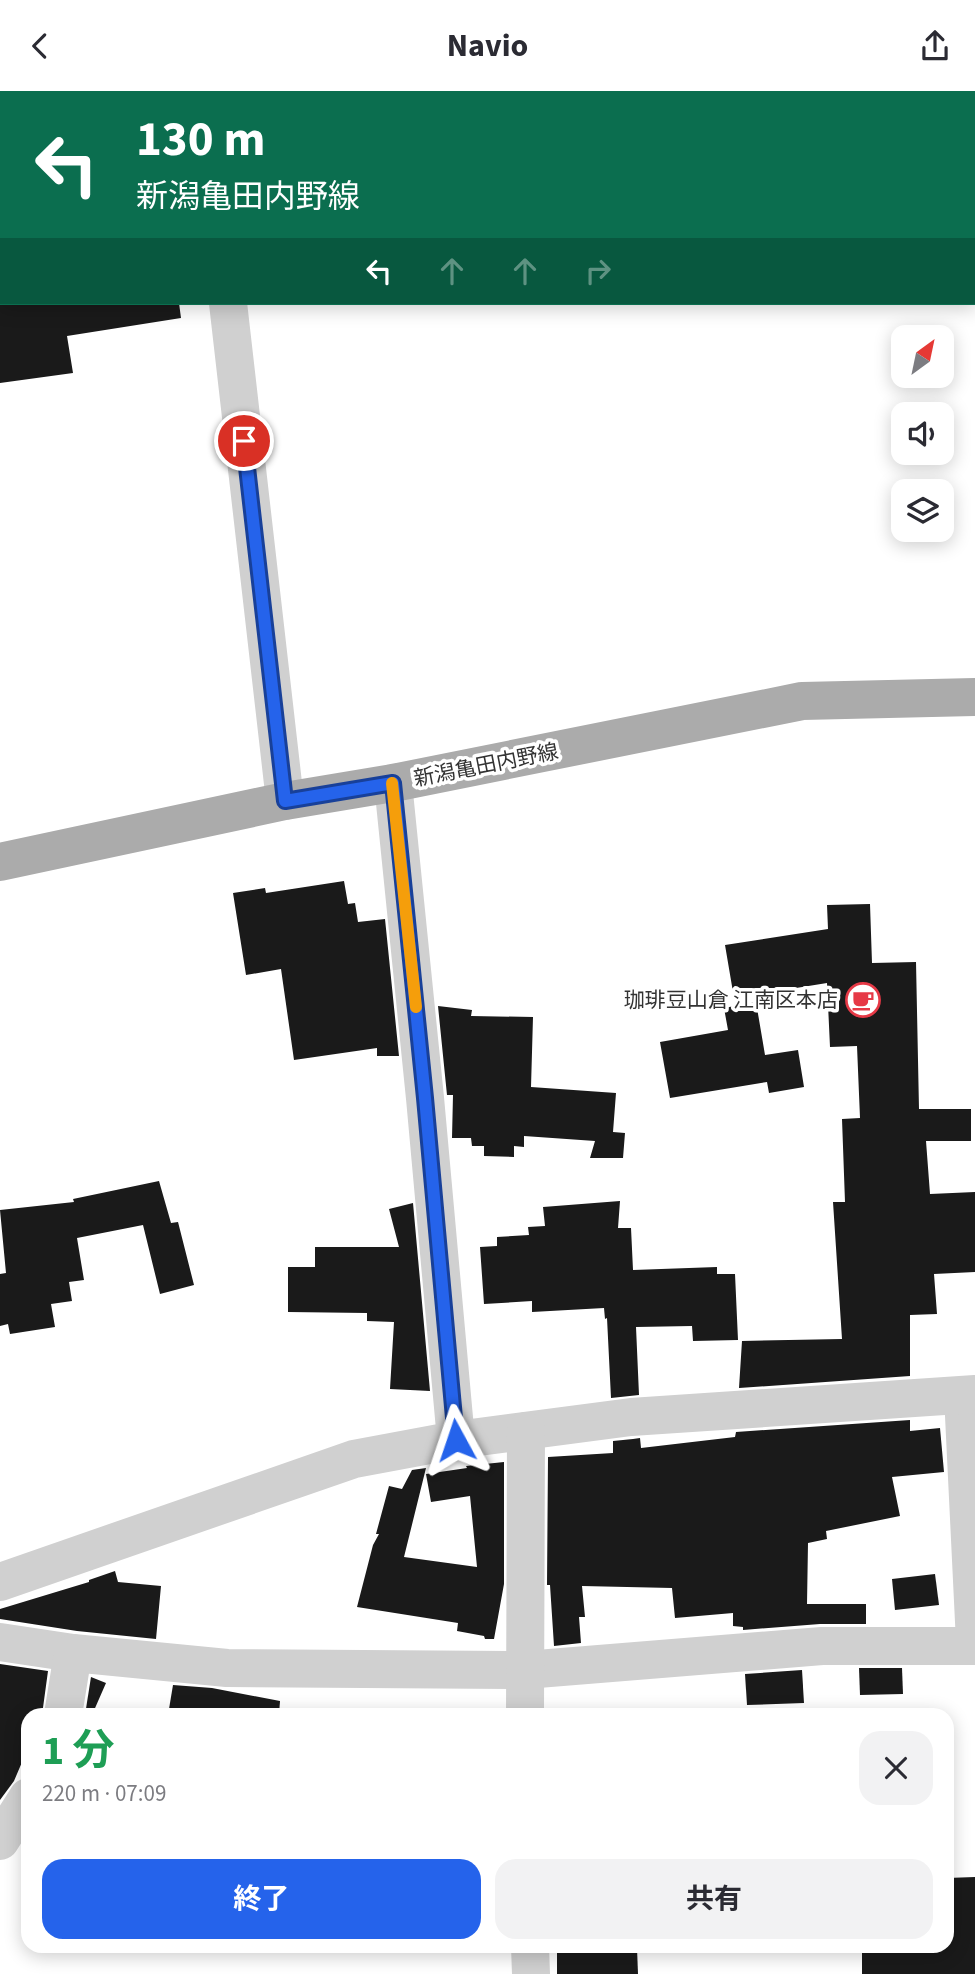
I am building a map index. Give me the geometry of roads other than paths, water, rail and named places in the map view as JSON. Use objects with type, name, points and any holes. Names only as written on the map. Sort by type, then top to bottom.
[{"type":"main road","name":"新潟亀田内野線","points":[[0,862],[285,801],[393,783],[802,701],[975,697]]},
{"type":"street","points":[[228,305],[285,801]]},
{"type":"street","points":[[393,783],[456,1440]]},
{"type":"street","points":[[0,1582],[354,1459],[456,1440],[631,1417],[969,1394],[975,1644],[822,1646],[525,1670],[227,1668],[74,1653],[0,1642]]},
{"type":"street","points":[[525,1708],[526,1431]]},
{"type":"street","points":[[64,1708],[74,1653]]},
{"type":"street","points":[[0,1841],[21,1808]]},
{"type":"street","points":[[530,1953],[531,1974]]},
{"type":"place","name":"珈琲豆山倉 江南区本店","points":[[863,1000]]}]
